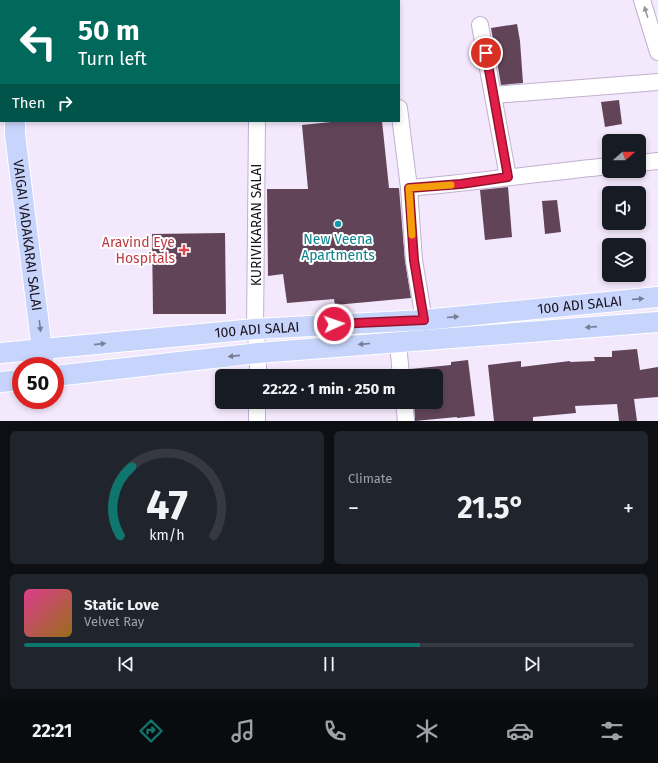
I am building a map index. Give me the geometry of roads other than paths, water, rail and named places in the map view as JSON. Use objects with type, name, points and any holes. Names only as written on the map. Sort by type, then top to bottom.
[{"type":"main road","name":"VAIGAI VADAKARAI SALAI","points":[[15,122],[15,134],[43,357]]},
{"type":"main road","name":"100 ADI SALAI","points":[[50,357],[255,329],[424,320],[658,298]]},
{"type":"main road","name":"100 ADI SALAI","points":[[64,375],[258,353],[658,322]]},
{"type":"main road","name":"100 ADI SALAI","points":[[0,354],[32,357]]},
{"type":"main road","points":[[0,382],[12,381]]},
{"type":"street","points":[[642,0],[658,52]]},
{"type":"street","points":[[480,25],[508,177]]},
{"type":"street","points":[[494,95],[658,82]]},
{"type":"street","points":[[400,116],[409,188],[414,260],[424,320],[423,340]]},
{"type":"street","name":"KURIVIKARAN SALAI","points":[[257,122],[255,329],[258,369]]},
{"type":"street","points":[[646,162],[658,161]]},
{"type":"street","points":[[409,188],[461,184],[508,177],[602,167]]},
{"type":"street","points":[[397,321],[397,342],[400,369]]},
{"type":"street","points":[[257,409],[257,421]]},
{"type":"street","points":[[405,409],[406,421]]},
{"type":"place","name":"New Veena Apartments","points":[[338,224]]},
{"type":"place","name":"Aravind Eye Hospitals","points":[[184,250]]}]
